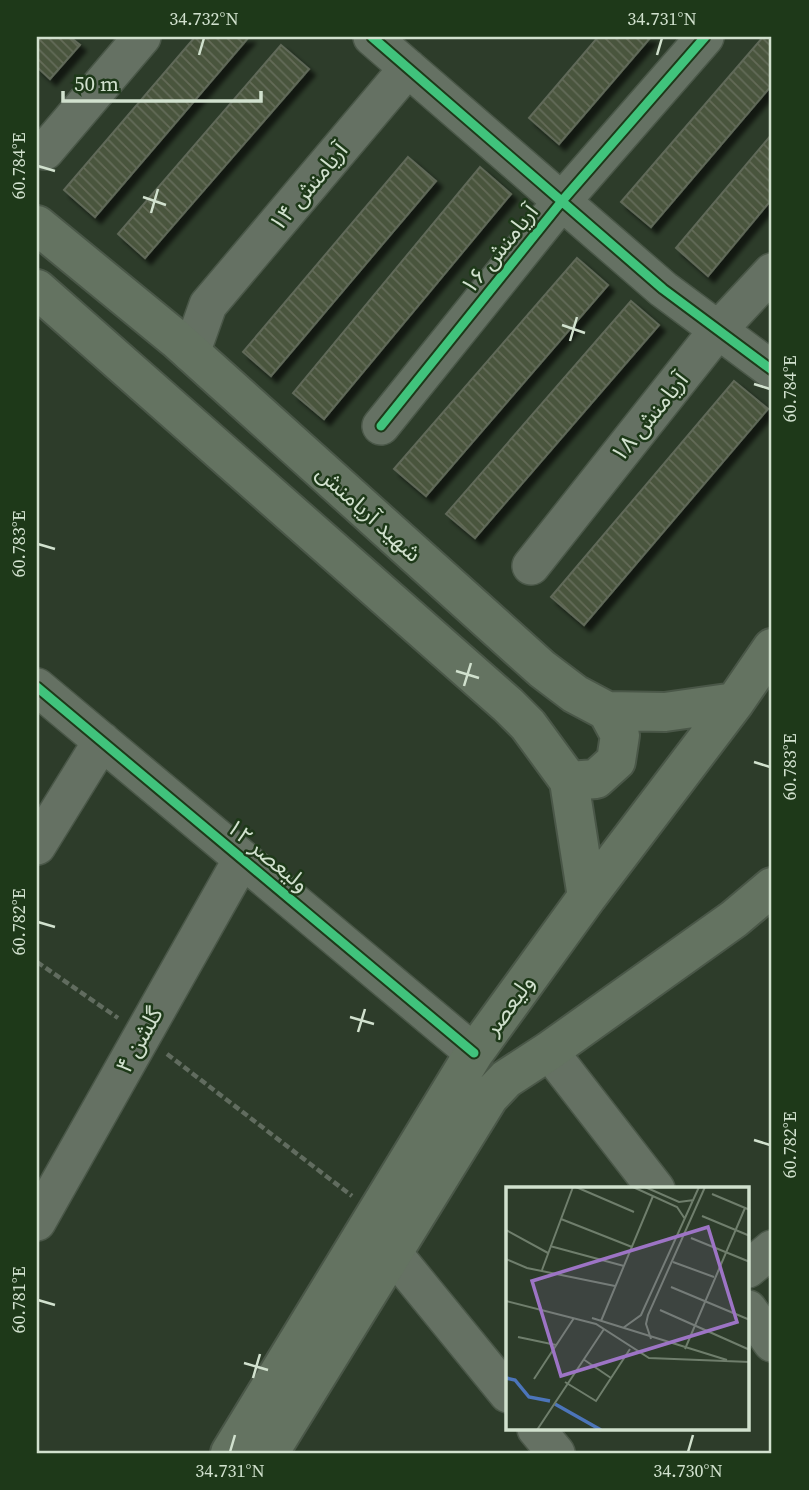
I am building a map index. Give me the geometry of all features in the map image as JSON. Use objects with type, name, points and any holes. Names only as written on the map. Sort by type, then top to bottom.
[{"type":"main road","name":"شهید آریامنش","points":[[37,225],[191,353],[542,669],[575,694],[607,711],[665,712],[735,702]]},
{"type":"main road","points":[[37,289],[528,724],[569,781],[587,897]]},
{"type":"main road","name":"ولیعصر","points":[[230,1453],[474,1053],[587,897],[735,702],[772,648]]},
{"type":"main road","points":[[569,781],[596,779],[616,761],[620,735],[607,711]]},
{"type":"main road","points":[[269,1453],[489,1097],[506,1079],[769,896]]},
{"type":"street","points":[[45,151],[142,37]]},
{"type":"street","points":[[372,37],[663,289],[772,370]]},
{"type":"street","name":"آریامنش ۱۶","points":[[382,426],[562,201],[705,37]]},
{"type":"street","name":"آریامنش ۱۴","points":[[191,353],[208,305],[408,68]]},
{"type":"street","name":"آریامنش ۱۸","points":[[531,566],[718,330],[772,272]]},
{"type":"street","points":[[147,316],[208,305]]},
{"type":"street","name":"ولیعصر ۱۲","points":[[37,687],[474,1053]]},
{"type":"street","points":[[37,846],[102,741]]},
{"type":"street","name":"گلشن ۴","points":[[37,1223],[242,859]]},
{"type":"street","points":[[549,1051],[654,1187]]},
{"type":"street","points":[[750,1267],[772,1249]]},
{"type":"street","points":[[392,1252],[506,1392]]},
{"type":"street","points":[[750,1312],[772,1343]]},
{"type":"street","points":[[537,1430],[556,1453]]},
{"type":"path","points":[[37,962],[142,1035],[375,1213]]},
{"type":"building","points":[[37,37],[70,37],[80,45],[50,79],[37,67]]},
{"type":"building","points":[[195,37],[249,37],[95,217],[64,190]]},
{"type":"building","points":[[598,37],[651,37],[559,144],[529,118]]},
{"type":"building","points":[[763,37],[772,37],[772,85],[651,227],[621,202]]},
{"type":"building","points":[[281,45],[309,69],[145,258],[118,234]]},
{"type":"building","points":[[772,134],[772,199],[708,276],[676,248]]},
{"type":"building","points":[[408,157],[436,181],[271,376],[243,352]]},
{"type":"building","points":[[480,167],[511,194],[324,419],[293,393]]},
{"type":"building","points":[[577,258],[608,285],[426,496],[394,469]]},
{"type":"building","points":[[631,301],[659,325],[475,538],[446,514]]},
{"type":"building","points":[[734,381],[768,409],[584,625],[551,597]]},
{"type":"cycle path","points":[[372,37],[663,289],[772,370]]},
{"type":"cycle path","points":[[381,426],[562,201],[705,37]]},
{"type":"cycle path","points":[[37,687],[474,1053]]}]
